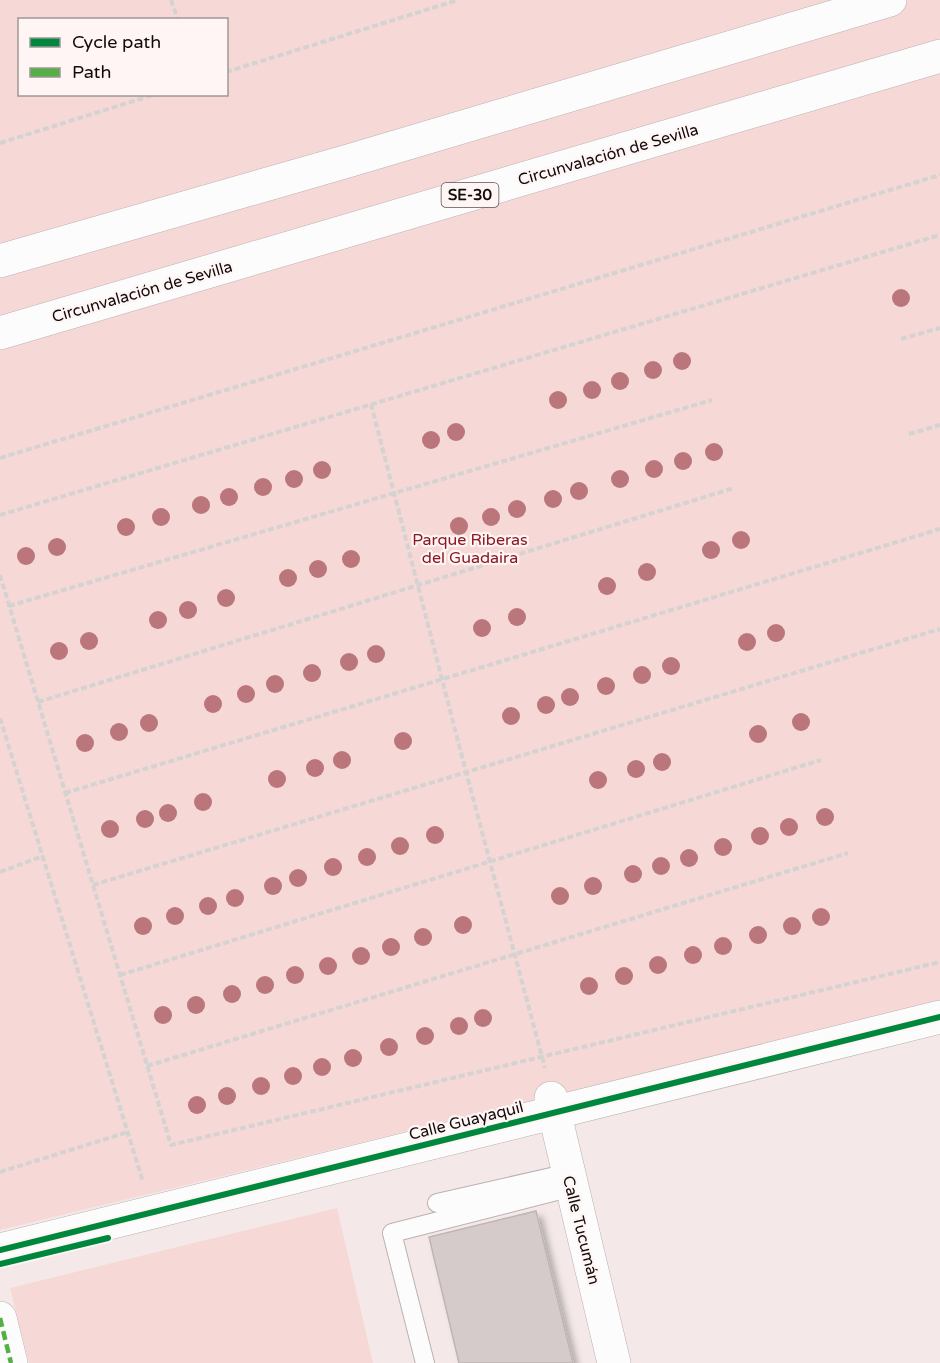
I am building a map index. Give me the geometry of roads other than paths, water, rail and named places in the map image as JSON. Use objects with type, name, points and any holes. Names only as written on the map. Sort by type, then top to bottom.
[{"type":"main road","points":[[0,261],[348,161],[890,0]]},
{"type":"main road","name":"Circunvalación de Sevilla","points":[[0,333],[940,56]]},
{"type":"main road","name":"Calle Guayaquil","points":[[0,1250],[152,1212],[552,1105],[940,1017]]},
{"type":"main road","name":"Calle Tucumán","points":[[552,1105],[614,1363]]},
{"type":"main road","points":[[0,1318],[11,1363]]},
{"type":"lane","points":[[438,1203],[570,1180]]},
{"type":"lane","points":[[425,1363],[392,1233],[570,1180]]},
{"type":"park label","name":"Parque Riberas del Guadaira","points":[[470,548]]}]
